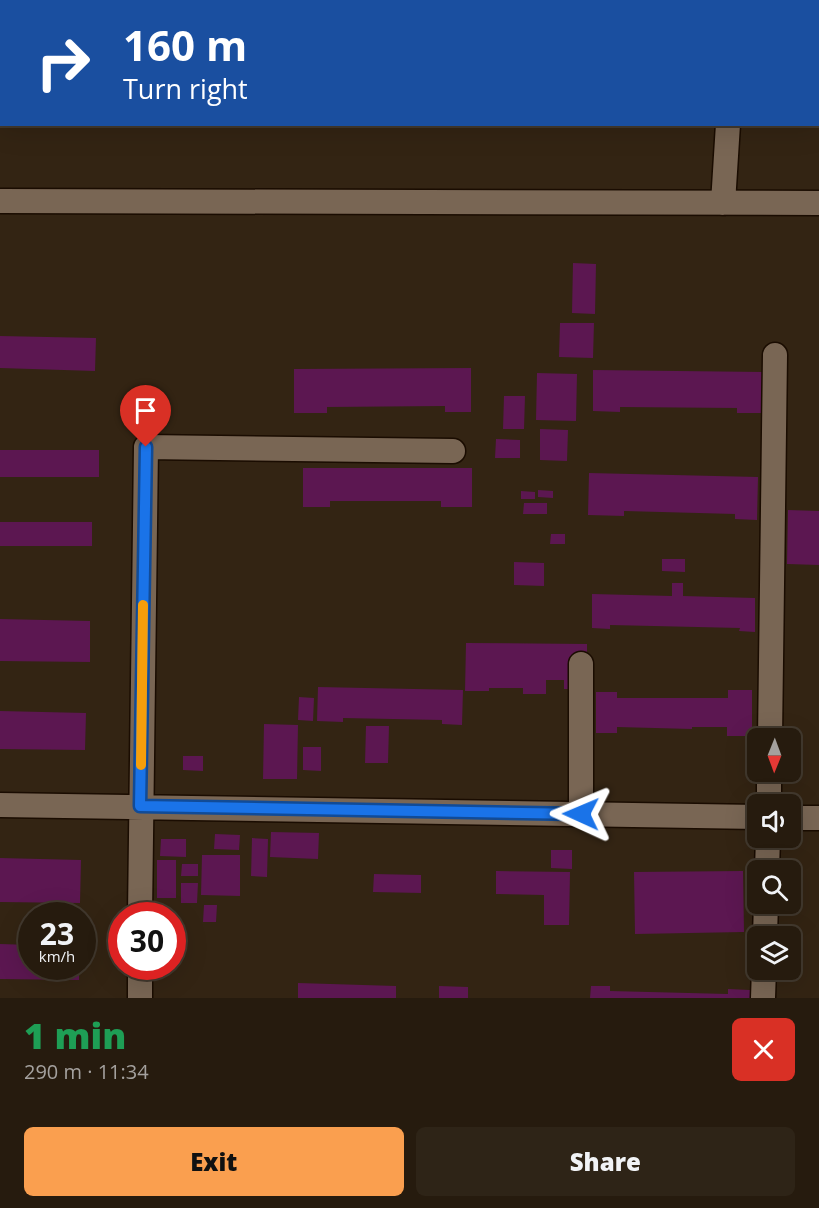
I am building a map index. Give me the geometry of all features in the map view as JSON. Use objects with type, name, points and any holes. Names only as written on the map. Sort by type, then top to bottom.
[{"type":"street","points":[[723,203],[728,126]]},
{"type":"street","points":[[0,201],[819,203]]},
{"type":"street","points":[[770,728],[775,355]]},
{"type":"street","points":[[140,902],[146,447],[453,451]]},
{"type":"street","points":[[581,664],[581,814]]},
{"type":"street","points":[[0,805],[747,817]]},
{"type":"street","points":[[801,818],[819,818]]},
{"type":"street","points":[[140,980],[140,998]]},
{"type":"street","points":[[763,998],[764,980]]},
{"type":"building","points":[[573,263],[596,264],[595,314],[572,313]]},
{"type":"building","points":[[560,323],[594,323],[593,358],[559,357]]},
{"type":"building","points":[[0,336],[96,338],[95,371],[0,368]]},
{"type":"building","points":[[471,368],[471,412],[445,412],[445,406],[327,407],[327,413],[294,413],[294,369]]},
{"type":"building","points":[[593,370],[763,372],[762,413],[737,413],[737,408],[620,407],[620,412],[593,411]]},
{"type":"building","points":[[537,373],[577,374],[576,421],[536,420]]},
{"type":"building","points":[[504,396],[525,396],[524,429],[503,429]]},
{"type":"building","points":[[540,429],[568,430],[567,461],[540,460]]},
{"type":"building","points":[[496,439],[520,440],[520,458],[495,458]]},
{"type":"building","points":[[0,450],[99,450],[99,477],[0,477]]},
{"type":"building","points":[[303,468],[472,468],[472,507],[441,507],[441,501],[330,501],[330,507],[303,507]]},
{"type":"building","points":[[589,473],[758,477],[757,520],[735,519],[735,514],[624,511],[624,516],[588,515]]},
{"type":"building","points":[[538,490],[553,491],[553,498],[538,497]]},
{"type":"building","points":[[521,491],[535,492],[535,499],[521,499]]},
{"type":"building","points":[[524,503],[547,503],[547,514],[523,514]]},
{"type":"building","points":[[788,510],[819,511],[819,565],[787,564]]},
{"type":"building","points":[[0,522],[92,522],[92,546],[0,546]]},
{"type":"building","points":[[551,534],[565,534],[565,544],[550,544]]},
{"type":"building","points":[[662,559],[685,559],[685,572],[662,571]]},
{"type":"building","points":[[514,562],[544,563],[544,586],[514,585]]},
{"type":"building","points":[[672,583],[683,583],[683,596],[755,598],[755,632],[739,631],[740,628],[610,625],[610,629],[592,628],[592,594],[672,596]]},
{"type":"building","points":[[0,619],[90,621],[90,662],[0,661]]},
{"type":"building","points":[[466,643],[587,644],[587,689],[564,689],[564,680],[546,680],[546,694],[523,694],[523,688],[465,691]]},
{"type":"building","points":[[318,687],[463,690],[462,725],[442,724],[442,720],[343,718],[343,722],[317,721]]},
{"type":"building","points":[[728,690],[752,690],[752,728],[747,728],[747,736],[727,736],[727,727],[692,727],[692,729],[617,727],[617,733],[596,733],[596,692],[617,692],[617,698],[728,698]]},
{"type":"building","points":[[299,697],[314,698],[313,721],[298,720]]},
{"type":"building","points":[[0,711],[86,713],[85,750],[0,749]]},
{"type":"building","points":[[264,724],[298,725],[297,779],[263,779]]},
{"type":"building","points":[[366,726],[389,726],[388,763],[365,763]]},
{"type":"building","points":[[303,747],[321,747],[321,771],[303,770]]},
{"type":"building","points":[[183,756],[203,756],[203,771],[183,770]]},
{"type":"building","points":[[271,832],[319,833],[318,859],[270,857]]},
{"type":"building","points":[[215,834],[240,835],[239,850],[214,849]]},
{"type":"building","points":[[252,838],[268,839],[267,877],[251,876]]},
{"type":"building","points":[[161,839],[186,839],[186,857],[160,856]]},
{"type":"building","points":[[551,850],[572,850],[572,869],[551,868]]},
{"type":"building","points":[[202,855],[240,855],[240,896],[201,895]]},
{"type":"building","points":[[0,858],[81,860],[80,902],[0,902]]},
{"type":"building","points":[[157,860],[176,860],[176,898],[157,898]]},
{"type":"building","points":[[182,864],[198,864],[198,876],[181,876]]},
{"type":"building","points":[[496,871],[570,872],[569,925],[544,925],[544,895],[496,894]]},
{"type":"building","points":[[743,871],[744,932],[635,934],[634,872]]},
{"type":"building","points":[[374,874],[421,875],[421,893],[373,892]]},
{"type":"building","points":[[181,883],[198,883],[197,903],[181,902]]},
{"type":"building","points":[[204,905],[217,905],[216,922],[203,922]]},
{"type":"building","points":[[0,944],[18,945],[18,979],[0,979]]},
{"type":"building","points":[[298,983],[396,986],[396,998],[298,998]]},
{"type":"building","points":[[439,986],[468,987],[468,998],[439,998]]},
{"type":"building","points":[[591,986],[610,986],[610,991],[728,994],[728,989],[750,990],[750,998],[590,998]]},
{"type":"slow traffic","points":[[141,765],[143,605]]},
{"type":"route","points":[[146,447],[140,806],[581,814]]}]
